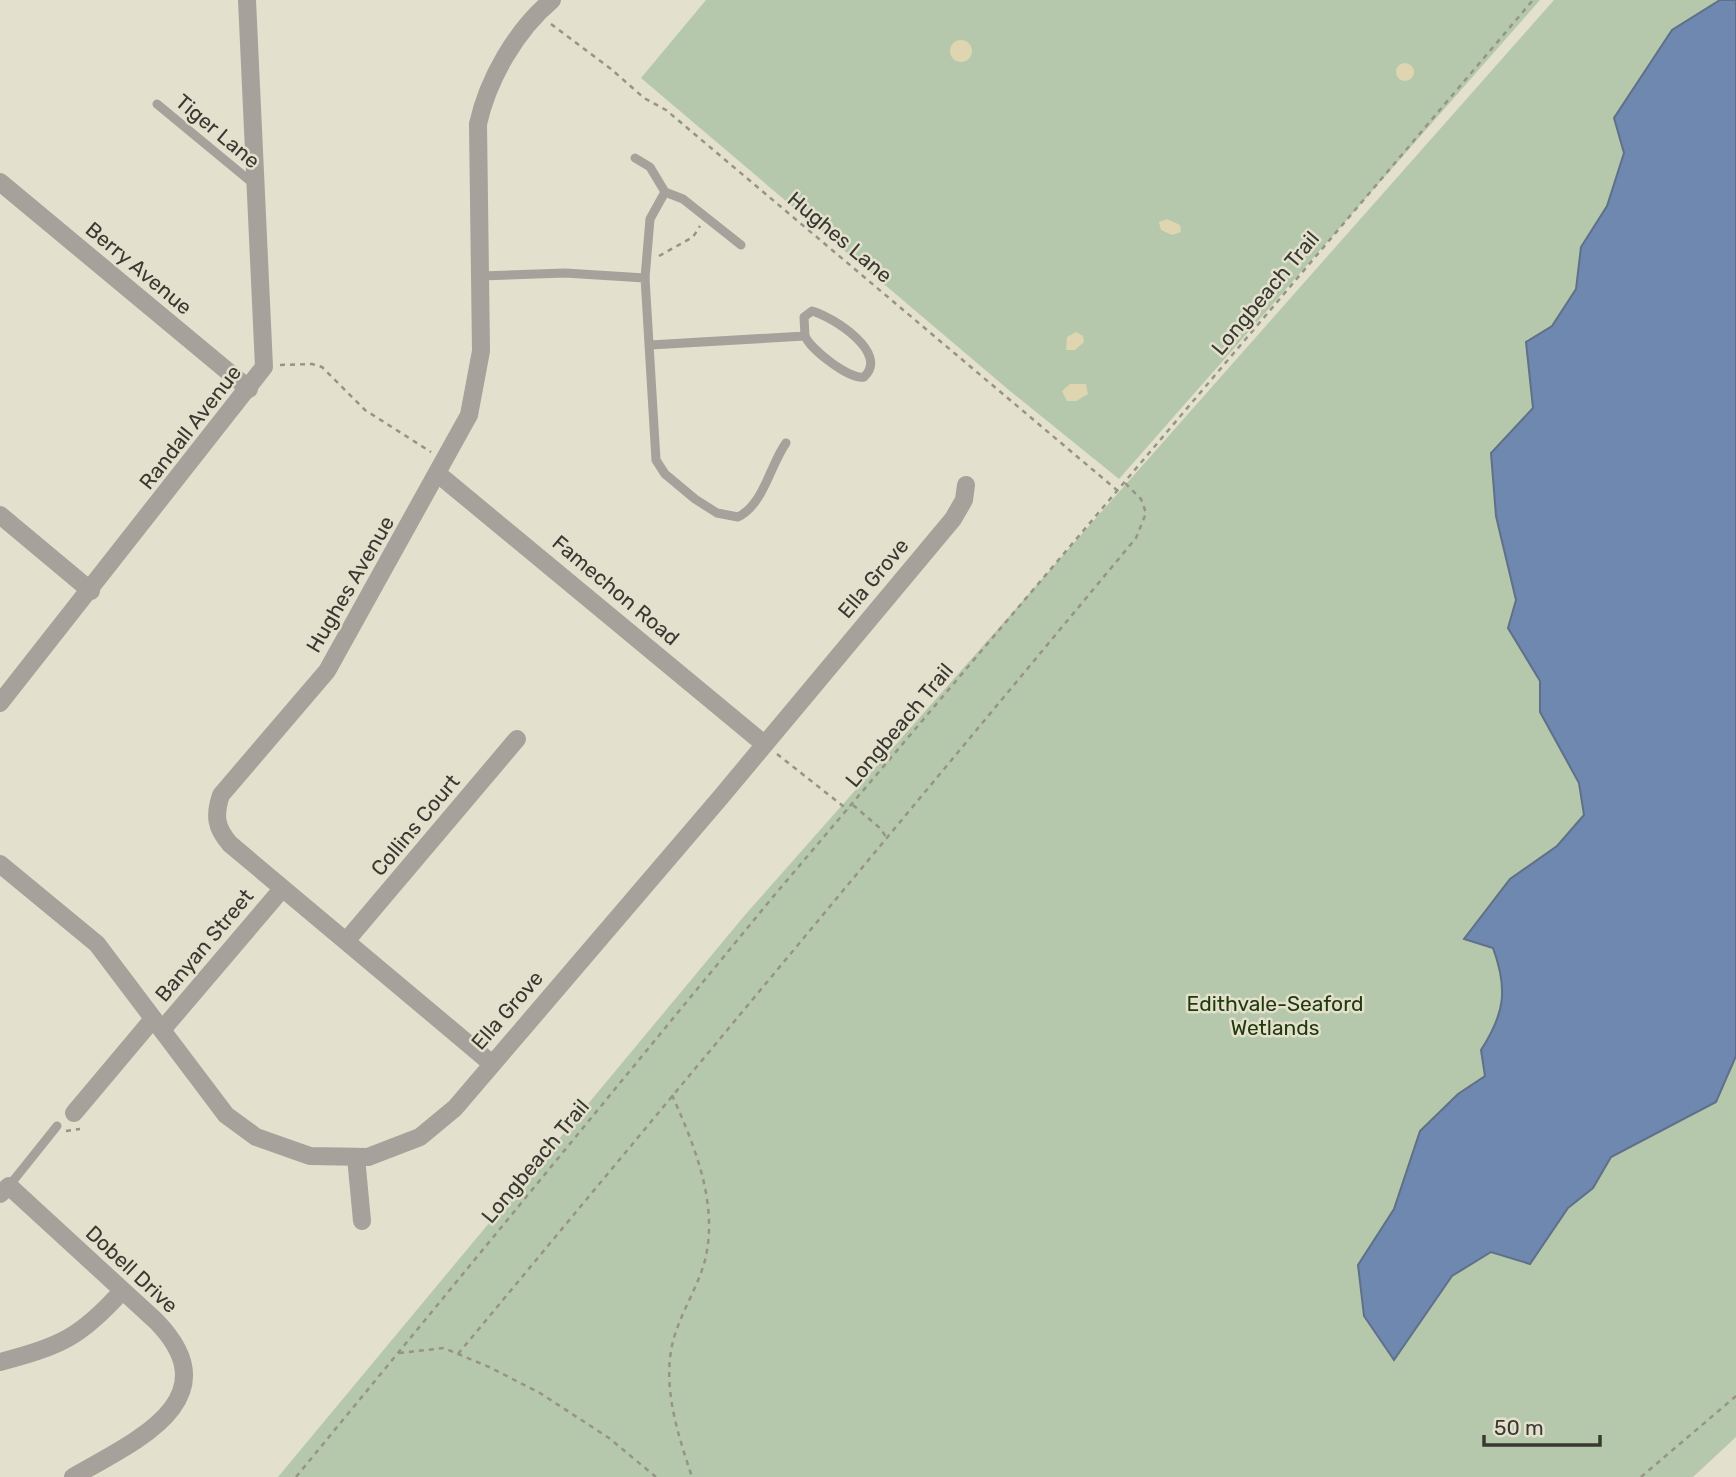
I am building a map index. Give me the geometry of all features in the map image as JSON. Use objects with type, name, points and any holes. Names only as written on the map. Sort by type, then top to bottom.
[{"type":"street","name":"Randall Avenue","points":[[0,704],[261,373],[265,361],[247,0]]},
{"type":"street","name":"Hughes Avenue","points":[[491,1063],[282,889],[219,832],[216,818],[221,795],[327,671],[469,415],[481,351],[477,141],[481,111],[501,65],[547,3]]},
{"type":"street","name":"Berry Avenue","points":[[0,181],[249,389]]},
{"type":"street","name":"Famechon Road","points":[[442,467],[763,743]]},
{"type":"street","name":"Ella Grove","points":[[0,864],[97,944],[226,1115],[256,1137],[310,1156],[368,1157],[420,1137],[455,1108],[953,519],[964,500],[966,485]]},
{"type":"street","points":[[0,516],[90,591]]},
{"type":"street","name":"Collins Court","points":[[346,940],[517,739]]},
{"type":"street","name":"Banyan Street","points":[[74,1113],[282,889]]},
{"type":"street","points":[[356,1157],[362,1222]]},
{"type":"street","name":"Dobell Drive","points":[[4,1190],[122,1290],[162,1328],[176,1346],[182,1362],[182,1387],[170,1413],[156,1428],[73,1477]]},
{"type":"street","points":[[0,1362],[41,1351],[72,1338],[122,1290]]},
{"type":"lane","name":"Tiger Lane","points":[[157,104],[256,186]]},
{"type":"lane","points":[[635,158],[650,167],[666,192],[683,198],[741,245]]},
{"type":"lane","points":[[666,192],[651,215],[645,278],[656,460],[665,474],[695,499],[720,515],[742,516],[759,494],[786,443]]},
{"type":"lane","points":[[481,276],[565,273],[645,278]]},
{"type":"lane","points":[[806,312],[827,316],[867,350],[872,358],[871,370],[864,377],[853,377],[815,351],[805,336],[802,324],[806,312]]},
{"type":"lane","points":[[650,345],[805,336]]},
{"type":"lane","points":[[4,1190],[57,1126]]},
{"type":"path","name":"Longbeach Trail","points":[[296,1477],[852,805],[1533,0]]},
{"type":"path","name":"Hughes Lane","points":[[547,3],[559,32],[611,69],[644,98],[666,110],[1118,491]]},
{"type":"path","points":[[647,256],[665,255],[693,237],[706,217]]},
{"type":"path","points":[[280,365],[312,364],[323,367],[365,410],[442,467]]},
{"type":"path","points":[[458,1354],[1136,538],[1146,513],[1141,499],[1125,483]]},
{"type":"path","points":[[763,743],[848,810]]},
{"type":"path","points":[[852,805],[881,829],[887,839]]},
{"type":"path","points":[[671,1095],[698,1152],[708,1216],[705,1259],[671,1350],[670,1393],[692,1477]]},
{"type":"path","points":[[397,1353],[444,1348],[458,1354],[540,1394],[609,1438],[656,1477]]},
{"type":"path","points":[[1641,1477],[1736,1396]]},
{"type":"green space","points":[[706,0],[1540,0],[1119,479],[1010,391],[641,78]]},
{"type":"green space","name":"Edithvale-Seaford Wetlands","points":[[1554,0],[1736,0],[1736,1437],[1693,1477],[278,1477],[745,915]]},
{"type":"sand","points":[[961,40],[969,43],[972,51],[969,59],[961,62],[953,59],[950,51],[953,43]]},
{"type":"sand","points":[[1401,63],[1409,63],[1414,72],[1412,79],[1401,81],[1396,76],[1396,68]]},
{"type":"sand","points":[[1167,219],[1180,225],[1181,232],[1172,235],[1161,230],[1159,222]]},
{"type":"sand","points":[[1076,332],[1083,336],[1084,342],[1075,350],[1066,350],[1067,337]]},
{"type":"sand","points":[[1070,384],[1086,384],[1088,394],[1076,401],[1067,401],[1062,391]]},
{"type":"water","points":[[1720,0],[1736,0],[1736,1056],[1716,1102],[1611,1157],[1593,1188],[1568,1208],[1530,1264],[1491,1252],[1452,1276],[1394,1360],[1364,1316],[1358,1265],[1394,1209],[1420,1131],[1458,1094],[1485,1076],[1481,1050],[1499,1012],[1502,1000],[1501,976],[1493,948],[1464,939],[1510,879],[1557,846],[1584,815],[1579,783],[1540,712],[1540,681],[1508,628],[1516,600],[1496,516],[1491,453],[1533,408],[1526,342],[1552,326],[1576,289],[1581,247],[1607,206],[1624,153],[1614,118],[1672,30]]}]
